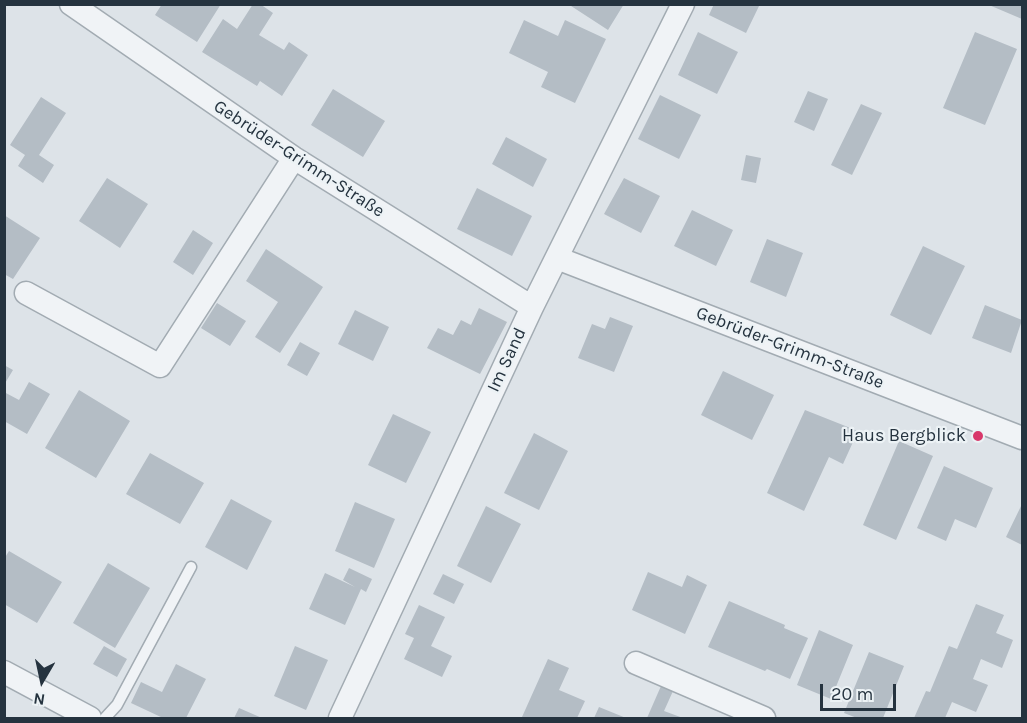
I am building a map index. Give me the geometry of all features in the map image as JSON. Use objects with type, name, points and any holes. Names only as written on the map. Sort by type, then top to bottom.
[{"type":"street","name":"Gebrüder-Grimm-Straße","points":[[71,4],[294,158],[532,307]]},
{"type":"street","name":"Im Sand","points":[[340,718],[532,307],[683,4]]},
{"type":"street","points":[[26,293],[160,366],[294,158]]},
{"type":"street","name":"Gebrüder-Grimm-Straße","points":[[557,258],[1023,438]]},
{"type":"street","points":[[636,663],[764,718]]},
{"type":"street","points":[[4,672],[90,718]]},
{"type":"lane","points":[[105,718],[117,705],[190,567]]},
{"type":"building","points":[[162,4],[221,4],[197,42],[155,15]]},
{"type":"building","points":[[253,4],[260,4],[273,13],[259,35],[284,50],[289,42],[308,55],[282,96],[260,81],[257,86],[202,52],[223,19],[237,29]]},
{"type":"building","points":[[568,4],[624,4],[608,30]]},
{"type":"building","points":[[714,4],[760,4],[746,33],[709,15]]},
{"type":"building","points":[[1022,4],[1022,19],[989,5]]},
{"type":"building","points":[[524,20],[558,36],[565,20],[606,39],[575,103],[541,87],[548,72],[509,53]]},
{"type":"building","points":[[698,32],[738,52],[717,94],[678,75]]},
{"type":"building","points":[[975,32],[1017,49],[985,125],[943,108]]},
{"type":"building","points":[[333,89],[385,121],[363,157],[311,125]]},
{"type":"building","points":[[808,91],[828,99],[814,131],[794,122]]},
{"type":"building","points":[[660,95],[701,115],[679,159],[638,139]]},
{"type":"building","points":[[41,97],[66,113],[39,155],[54,165],[43,183],[18,166],[25,155],[10,145]]},
{"type":"building","points":[[861,104],[882,113],[852,175],[831,165]]},
{"type":"building","points":[[506,137],[547,159],[533,187],[492,164]]},
{"type":"building","points":[[746,155],[761,158],[756,183],[741,180]]},
{"type":"building","points":[[107,178],[148,204],[120,248],[79,221]]},
{"type":"building","points":[[624,178],[660,196],[641,233],[604,214]]},
{"type":"building","points":[[477,188],[532,216],[512,256],[457,229]]},
{"type":"building","points":[[692,210],[733,230],[716,266],[674,246]]},
{"type":"building","points":[[4,215],[40,238],[13,279],[4,274]]},
{"type":"building","points":[[193,230],[213,243],[193,275],[173,262]]},
{"type":"building","points":[[767,239],[803,253],[786,297],[750,282]]},
{"type":"building","points":[[923,246],[965,266],[931,335],[890,315]]},
{"type":"building","points":[[266,249],[323,287],[280,353],[255,337],[278,302],[246,281]]},
{"type":"building","points":[[217,303],[246,321],[230,346],[201,328]]},
{"type":"building","points":[[985,305],[1022,320],[1011,353],[972,338]]},
{"type":"building","points":[[479,308],[507,322],[480,374],[427,348],[438,328],[453,335],[461,320],[471,325]]},
{"type":"building","points":[[355,310],[389,327],[373,361],[338,344]]},
{"type":"building","points":[[610,317],[633,326],[614,372],[578,358],[592,324],[605,329]]},
{"type":"building","points":[[300,342],[320,353],[307,376],[287,365]]},
{"type":"building","points":[[4,365],[13,370],[4,385]]},
{"type":"building","points":[[723,371],[774,395],[752,440],[701,415]]},
{"type":"building","points":[[29,382],[50,394],[27,434],[4,421],[4,392],[19,400]]},
{"type":"building","points":[[79,390],[130,421],[96,478],[45,448]]},
{"type":"building","points":[[805,410],[858,431],[843,464],[829,457],[804,511],[767,493]]},
{"type":"building","points":[[393,414],[431,432],[406,483],[368,465]]},
{"type":"building","points":[[534,433],[568,451],[539,510],[504,493]]},
{"type":"building","points":[[899,441],[933,456],[896,540],[863,525]]},
{"type":"building","points":[[150,453],[204,483],[180,524],[126,494]]},
{"type":"building","points":[[944,466],[993,488],[976,528],[955,519],[946,541],[917,528]]},
{"type":"building","points":[[231,499],[272,521],[247,570],[205,547]]},
{"type":"building","points":[[355,502],[395,519],[374,568],[335,551]]},
{"type":"building","points":[[1022,504],[1022,545],[1006,537]]},
{"type":"building","points":[[486,506],[521,524],[491,583],[457,566]]},
{"type":"building","points":[[9,551],[62,582],[37,623],[4,604],[4,559]]},
{"type":"building","points":[[108,563],[150,588],[115,648],[73,623]]},
{"type":"building","points":[[349,568],[372,579],[366,592],[361,589],[345,625],[309,609],[325,573],[355,587],[343,580]]},
{"type":"building","points":[[648,572],[682,587],[687,575],[707,585],[685,634],[632,610]]},
{"type":"building","points":[[443,574],[464,584],[454,604],[433,594]]},
{"type":"building","points":[[729,601],[785,625],[784,628],[808,638],[790,679],[708,647]]},
{"type":"building","points":[[976,604],[1004,615],[996,633],[1013,640],[1002,668],[981,659],[973,679],[988,685],[976,712],[952,702],[945,718],[914,718],[926,691],[930,692],[949,646],[957,649]]},
{"type":"building","points":[[419,605],[445,617],[431,646],[452,656],[442,677],[404,659],[414,638],[405,634]]},
{"type":"building","points":[[819,630],[853,645],[831,699],[797,685]]},
{"type":"building","points":[[104,646],[127,659],[117,677],[93,664]]},
{"type":"building","points":[[295,646],[328,660],[306,710],[274,696]]},
{"type":"building","points":[[869,652],[904,666],[883,718],[857,718],[844,713]]},
{"type":"building","points":[[548,659],[569,668],[559,690],[585,701],[577,718],[522,717]]},
{"type":"building","points":[[176,664],[206,679],[186,718],[163,718],[131,703],[141,682],[162,692]]},
{"type":"building","points":[[661,686],[673,691],[664,711],[683,718],[647,718]]},
{"type":"building","points":[[599,707],[626,718],[594,718]]},
{"type":"building","points":[[239,708],[262,718],[234,718]]},
{"type":"place","name":"Haus Bergblick","points":[[978,436]]}]
